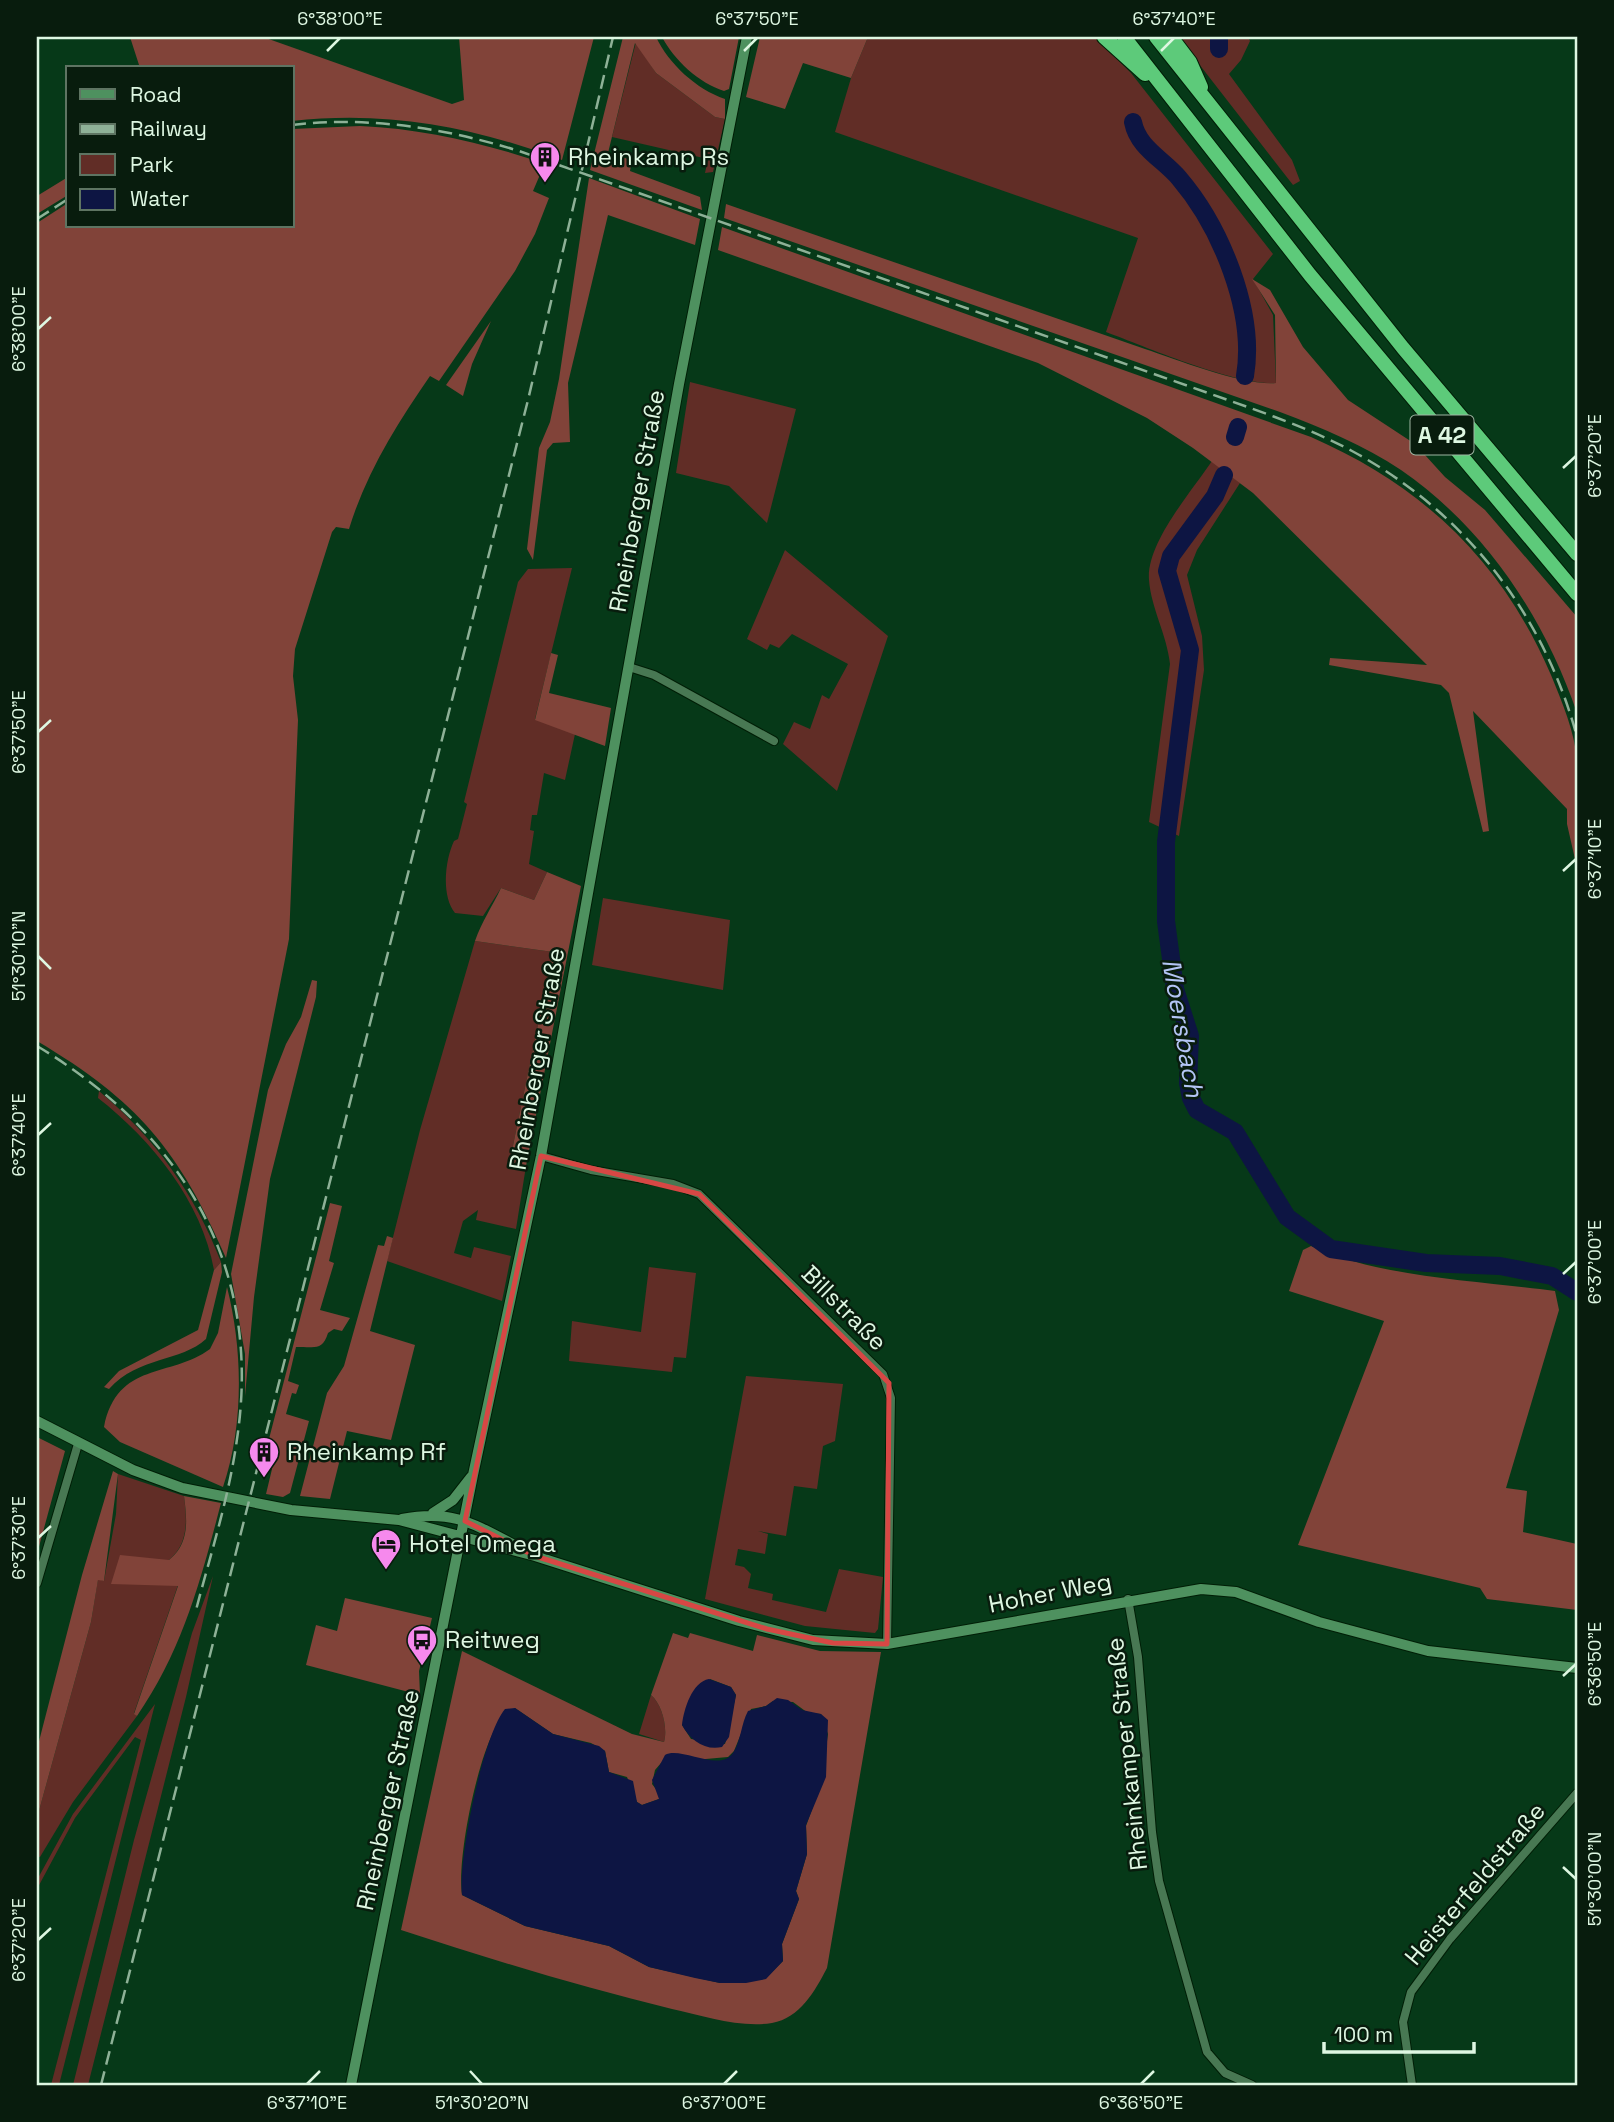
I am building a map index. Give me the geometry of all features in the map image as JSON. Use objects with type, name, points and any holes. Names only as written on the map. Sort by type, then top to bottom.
[{"type":"highway","points":[[1104,37],[1163,88]]},
{"type":"highway","name":"A 42","points":[[1124,37],[1386,369],[1577,594]]},
{"type":"highway","name":"A 42","points":[[1156,37],[1403,348],[1577,554]]},
{"type":"highway","points":[[1171,37],[1190,62],[1208,105]]},
{"type":"main road","name":"Rheinberger Straße","points":[[351,2085],[463,1538],[473,1475],[541,1156],[679,384],[747,37]]},
{"type":"main road","points":[[37,1421],[133,1470],[194,1491],[291,1510],[399,1520],[463,1538]]},
{"type":"main road","points":[[399,1520],[433,1513],[453,1500],[473,1475]]},
{"type":"main road","points":[[433,1513],[465,1521]]},
{"type":"main road","name":"Hoher Weg","points":[[465,1521],[535,1556]]},
{"type":"main road","name":"Hoher Weg","points":[[463,1538],[535,1556],[793,1636],[833,1643],[887,1644],[1128,1599],[1201,1589],[1236,1592],[1319,1622],[1428,1651],[1577,1668]]},
{"type":"street","points":[[629,667],[654,675],[774,741]]},
{"type":"street","name":"Billstraße","points":[[541,1156],[591,1170],[673,1184],[699,1194],[883,1374],[891,1398],[887,1644]]},
{"type":"street","points":[[37,1583],[78,1444]]},
{"type":"street","name":"Rheinkamper Straße","points":[[1128,1599],[1138,1657],[1152,1832],[1159,1881],[1208,2052],[1225,2073],[1252,2085]]},
{"type":"street","name":"Heisterfeldstraße","points":[[1412,2085],[1403,2022],[1411,1992],[1450,1939],[1577,1793]]},
{"type":"highlighted area","points":[[541,1156],[699,1194],[889,1383],[887,1644],[833,1643],[767,1629],[535,1556],[465,1521]]},
{"type":"green space","points":[[868,37],[1095,37],[1131,73],[1273,254],[1253,279],[1273,315],[1276,383],[1216,372],[1106,332],[1138,238],[835,132],[851,78]]},
{"type":"green space","points":[[1178,37],[1248,37],[1250,41],[1241,60],[1229,74],[1292,160],[1300,181],[1293,185]]},
{"type":"green space","points":[[636,42],[656,73],[715,117],[725,119],[713,172],[705,173],[708,159],[612,137]]},
{"type":"green space","points":[[690,382],[796,409],[767,523],[729,486],[676,473]]},
{"type":"green space","points":[[1212,461],[1240,483],[1197,550],[1187,575],[1202,636],[1204,670],[1179,836],[1149,822],[1170,664],[1150,590],[1150,565],[1162,534]]},
{"type":"green space","points":[[785,550],[888,636],[837,791],[783,744],[794,722],[810,729],[822,695],[829,699],[848,664],[792,634],[779,648],[770,644],[767,650],[747,639]]},
{"type":"green space","points":[[572,568],[535,719],[575,734],[565,780],[544,773],[537,815],[532,815],[530,830],[534,831],[529,864],[547,872],[534,900],[501,888],[483,916],[455,913],[446,888],[448,858],[454,841],[458,839],[467,804],[464,802],[518,582],[528,569]]},
{"type":"green space","points":[[603,898],[730,920],[723,990],[592,965]]},
{"type":"green space","points":[[475,941],[553,952],[510,1160],[526,1166],[516,1229],[476,1220],[478,1210],[463,1221],[454,1253],[471,1258],[474,1247],[511,1256],[502,1301],[387,1261],[420,1130]]},
{"type":"green space","points":[[99,1091],[138,1128],[186,1190],[221,1262],[214,1270],[198,1220],[172,1174],[137,1133],[98,1098]]},
{"type":"green space","points":[[649,1267],[696,1273],[686,1358],[674,1357],[672,1372],[569,1361],[572,1321],[641,1332]]},
{"type":"green space","points":[[746,1376],[843,1384],[835,1441],[823,1446],[817,1489],[794,1486],[786,1536],[758,1531],[768,1534],[765,1554],[738,1549],[735,1565],[744,1567],[751,1574],[748,1588],[773,1594],[772,1600],[826,1612],[839,1569],[883,1577],[878,1629],[875,1633],[805,1626],[705,1599]]},
{"type":"green space","points":[[118,1474],[184,1496],[185,1531],[180,1546],[169,1560],[178,1585],[134,1713],[137,1716],[73,1802],[40,1857],[37,1856],[37,1818],[91,1622],[98,1579],[104,1581],[116,1514]]},
{"type":"green space","points":[[213,1576],[186,1697],[88,2085],[73,2085],[134,1840],[192,1633]]},
{"type":"green space","points":[[651,1695],[663,1717],[664,1742],[639,1734]]},
{"type":"green space","points":[[155,1704],[59,2085],[51,2085],[141,1740],[135,1737],[75,1818],[37,1889],[37,1880],[73,1814]]},
{"type":"shaded area","points":[[130,37],[263,37],[452,104],[464,100],[459,37],[594,37],[562,160],[496,138],[430,124],[362,118],[294,121],[294,66],[139,66]]},
{"type":"shaded area","points":[[623,37],[656,37],[668,57],[684,74],[704,89],[725,99],[725,119],[715,117],[656,73],[635,43],[608,153],[632,160],[630,171],[700,197],[702,210],[590,170]]},
{"type":"shaded area","points":[[662,37],[739,37],[729,89],[724,91],[697,76],[680,62]]},
{"type":"shaded area","points":[[760,37],[868,37],[851,78],[803,63],[785,109],[746,97]]},
{"type":"shaded area","points":[[360,126],[410,131],[459,139],[555,167],[552,174],[542,170],[533,191],[549,198],[535,234],[515,271],[439,381],[430,376],[406,412],[373,469],[349,529],[336,527],[332,532],[295,649],[293,676],[298,720],[289,939],[226,1258],[191,1187],[152,1132],[103,1085],[37,1041],[37,223],[66,204],[66,228],[294,228],[294,129]]},
{"type":"shaded area","points":[[66,178],[66,196],[37,214],[37,196]]},
{"type":"shaded area","points":[[589,178],[700,219],[695,245],[608,215],[568,383],[570,442],[553,443],[547,450],[533,560],[527,549],[539,448],[550,422],[559,379]]},
{"type":"shaded area","points":[[726,204],[1193,365],[1247,380],[1276,383],[1275,315],[1252,279],[1270,290],[1303,347],[1348,400],[1415,444],[1445,477],[1485,510],[1577,617],[1577,713],[1547,643],[1508,577],[1459,519],[1431,493],[1387,461],[1342,438],[1280,412],[724,218]]},
{"type":"shaded area","points":[[722,227],[1311,437],[1389,479],[1423,504],[1455,532],[1509,597],[1551,675],[1576,750],[1577,868],[1567,824],[1567,809],[1473,711],[1489,831],[1483,832],[1449,693],[1441,685],[1329,665],[1330,658],[1427,665],[1253,493],[1193,448],[1147,418],[1038,363],[718,250]]},
{"type":"shaded area","points":[[491,321],[472,364],[463,396],[446,385]]},
{"type":"shaded area","points":[[551,653],[558,655],[549,693],[611,708],[605,746],[535,720]]},
{"type":"shaded area","points":[[547,872],[581,886],[526,1166],[510,1160],[553,952],[475,941],[501,888],[534,900]]},
{"type":"shaded area","points":[[312,980],[317,981],[316,997],[270,1179],[254,1297],[245,1396],[245,1354],[231,1274],[268,1090],[286,1044],[301,1017]]},
{"type":"shaded area","points":[[330,1203],[342,1206],[329,1261],[334,1263],[320,1310],[350,1318],[342,1331],[334,1329],[328,1333],[320,1346],[296,1347],[288,1381],[299,1385],[296,1394],[292,1393],[286,1414],[309,1421],[290,1493],[283,1497],[266,1494],[272,1469],[262,1466]]},
{"type":"shaded area","points":[[387,1236],[393,1238],[370,1331],[415,1345],[391,1440],[347,1431],[330,1499],[300,1496],[327,1393],[344,1366],[378,1245],[384,1246]]},
{"type":"shaded area","points":[[1311,1246],[1366,1265],[1398,1271],[1555,1291],[1559,1310],[1506,1488],[1527,1491],[1523,1532],[1577,1544],[1577,1610],[1487,1599],[1480,1588],[1298,1545],[1384,1321],[1289,1291],[1303,1250]]},
{"type":"shaded area","points":[[221,1262],[222,1272],[206,1339],[185,1352],[133,1370],[109,1389],[104,1387],[119,1371],[198,1330],[214,1270]]},
{"type":"shaded area","points":[[227,1287],[236,1336],[239,1387],[235,1438],[223,1487],[120,1442],[104,1427],[111,1406],[121,1391],[133,1381],[195,1358],[210,1349],[218,1333]]},
{"type":"shaded area","points":[[37,1437],[65,1451],[37,1554]]},
{"type":"shaded area","points":[[113,1471],[118,1474],[104,1581],[98,1580],[91,1622],[37,1818],[37,1749],[82,1575]]},
{"type":"shaded area","points":[[184,1496],[221,1503],[206,1560],[178,1640],[153,1691],[137,1716],[134,1714],[178,1586],[111,1584],[120,1555],[169,1560],[176,1553],[186,1531]]},
{"type":"shaded area","points":[[345,1598],[432,1618],[419,1671],[420,1695],[306,1665],[316,1625],[337,1631]]},
{"type":"shaded area","points":[[673,1633],[688,1638],[690,1633],[753,1651],[757,1635],[820,1651],[881,1652],[827,1968],[806,2002],[791,2016],[782,2020],[747,2024],[696,2015],[570,1982],[401,1930],[462,1651],[632,1734],[664,1742],[663,1717],[651,1695]],"holes":[[[710,1679],[731,1687],[736,1695],[725,1744],[691,1739],[682,1725]],[[773,1701],[793,1702],[808,1713],[821,1714],[828,1734],[824,1762],[826,1771],[806,1826],[807,1854],[796,1891],[799,1899],[782,1944],[783,1961],[765,1979],[720,1983],[649,1967],[609,1946],[525,1926],[462,1895],[465,1836],[480,1767],[493,1733],[515,1708],[553,1734],[591,1743],[605,1751],[609,1772],[627,1777],[637,1802],[642,1805],[659,1799],[659,1793],[652,1784],[655,1770],[661,1763],[728,1757],[734,1751],[751,1709],[766,1706]]]},
{"type":"water","points":[[709,1679],[731,1687],[736,1695],[729,1737],[722,1747],[716,1748],[699,1743],[682,1725],[687,1704],[694,1691],[703,1681]]},
{"type":"water","points":[[777,1698],[788,1700],[802,1710],[821,1714],[828,1720],[826,1777],[806,1825],[807,1854],[796,1891],[799,1899],[782,1944],[783,1961],[766,1979],[746,1983],[720,1983],[649,1967],[609,1946],[525,1926],[462,1895],[464,1854],[474,1798],[488,1744],[505,1709],[515,1708],[553,1734],[599,1746],[605,1751],[609,1772],[633,1781],[637,1802],[642,1805],[659,1799],[652,1780],[665,1755],[672,1753],[710,1760],[727,1758],[736,1748],[748,1711],[766,1706]]},
{"type":"waterway","name":"Moersbach","points":[[1219,37],[1219,49]]},
{"type":"waterway","name":"Moersbach","points":[[1133,122],[1140,139],[1173,171],[1194,198],[1221,245],[1240,297],[1245,324],[1245,376]]},
{"type":"waterway","name":"Moersbach","points":[[1235,437],[1238,427]]},
{"type":"waterway","name":"Moersbach","points":[[1224,475],[1215,496],[1171,556],[1167,571],[1190,650],[1166,842],[1166,921],[1175,989],[1190,1036],[1188,1083],[1191,1098],[1197,1110],[1235,1132],[1287,1217],[1331,1249],[1426,1263],[1500,1266],[1552,1276],[1577,1292]]},
{"type":"railway","points":[[101,2085],[528,400],[613,37]]},
{"type":"railway","points":[[294,125],[350,122],[407,126],[463,136],[519,151],[1244,406],[1337,443],[1393,476],[1430,504],[1464,536],[1494,571],[1521,609],[1544,649],[1577,737]]},
{"type":"railway","points":[[37,219],[66,200]]},
{"type":"railway","points":[[37,1046],[88,1081],[133,1120],[171,1163],[201,1210],[223,1262],[237,1317],[242,1376],[234,1461],[196,1610]]},
{"type":"place","name":"Rheinkamp Rs","points":[[545,184]]},
{"type":"place","name":"Rheinkamp Rf","points":[[264,1479]]},
{"type":"place","name":"Hotel Omega","points":[[386,1571]]},
{"type":"place","name":"Reitweg","points":[[422,1667]]}]
